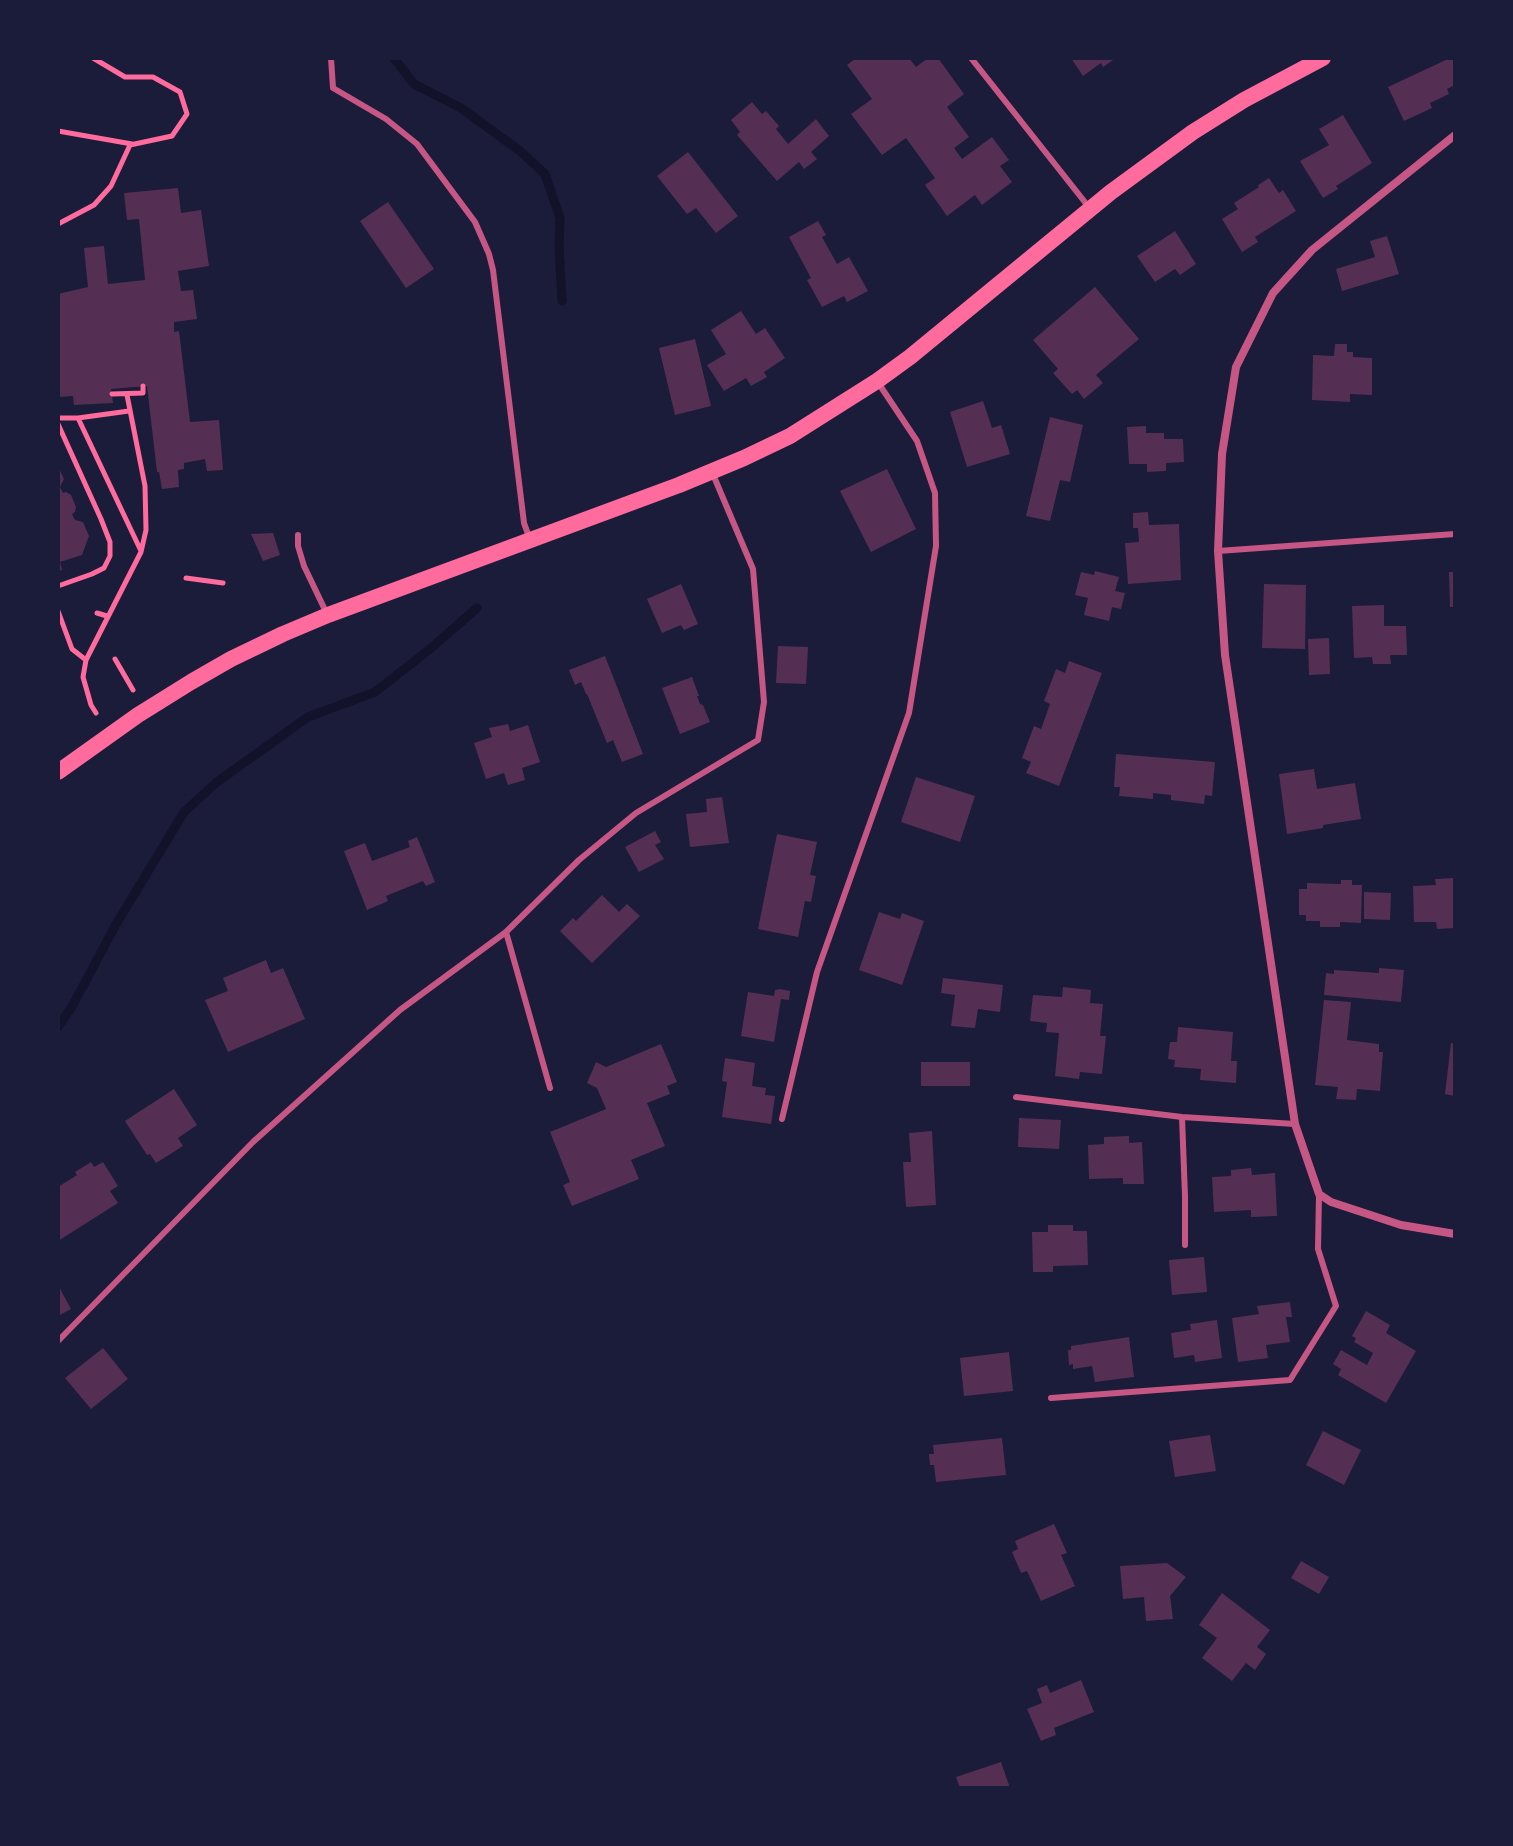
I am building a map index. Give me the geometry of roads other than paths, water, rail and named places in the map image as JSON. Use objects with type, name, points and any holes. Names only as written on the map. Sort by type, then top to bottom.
[{"type":"main road","points":[[58,772],[138,715],[243,653],[328,615],[712,472],[790,436],[877,381],[921,348],[1091,209],[1193,132],[1244,100],[1323,58]]},
{"type":"street","points":[[1455,135],[1312,250],[1273,293],[1236,367],[1222,454],[1218,551],[1225,655],[1295,1124],[1319,1194],[1331,1202],[1401,1225],[1455,1234]]},
{"type":"lane","points":[[331,58],[333,88],[386,119],[417,144],[475,222],[493,270],[524,523],[530,541]]},
{"type":"lane","points":[[971,58],[1091,209]]},
{"type":"lane","points":[[782,1119],[817,972],[909,713],[936,546],[935,493],[917,441],[877,381]]},
{"type":"lane","points":[[58,1341],[253,1142],[400,1010],[506,932],[579,860],[636,813],[758,740],[764,702],[753,569],[712,472]]},
{"type":"lane","points":[[1218,551],[1455,534]]},
{"type":"lane","points":[[298,535],[304,566],[328,615]]},
{"type":"lane","points":[[506,932],[550,1088]]},
{"type":"lane","points":[[1016,1097],[1182,1117],[1295,1124]]},
{"type":"lane","points":[[1182,1117],[1185,1245]]},
{"type":"lane","points":[[1051,1398],[1290,1380],[1336,1306],[1318,1249],[1319,1194]]},
{"type":"waterway","points":[[394,58],[414,84],[461,108],[520,151],[545,174],[560,218],[562,301]]},
{"type":"waterway","points":[[58,1027],[184,812],[217,782],[308,717],[375,692],[477,608]]}]
